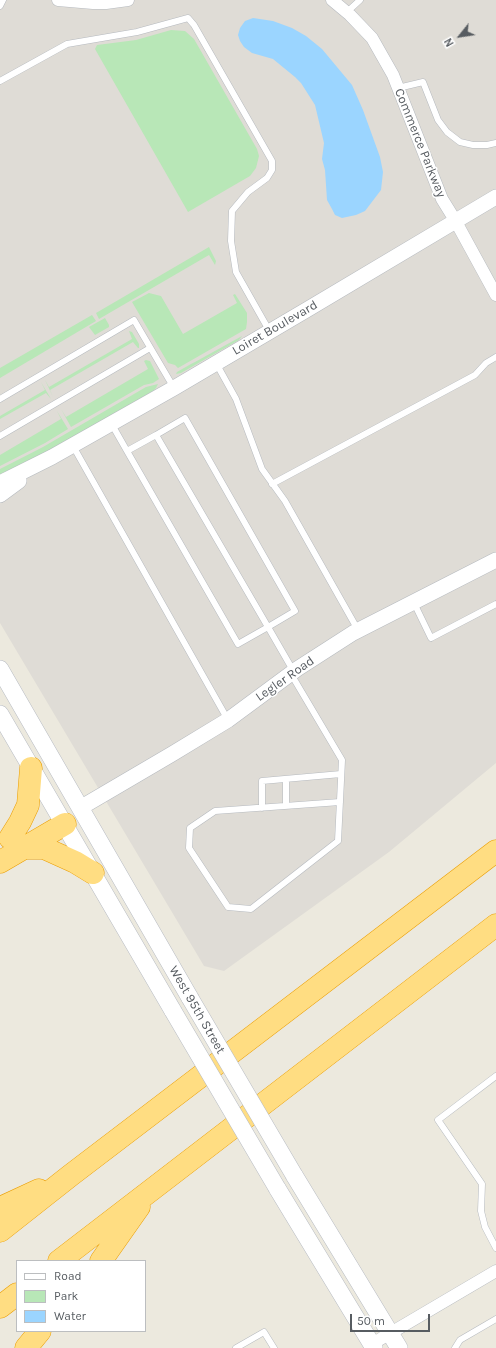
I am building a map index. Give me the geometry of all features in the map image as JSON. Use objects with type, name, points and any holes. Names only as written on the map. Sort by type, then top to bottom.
[{"type":"highway","points":[[0,862],[11,844],[28,804],[31,768]]},
{"type":"highway","points":[[11,844],[61,818]]},
{"type":"highway","points":[[11,844],[44,848],[76,862],[93,873]]},
{"type":"highway","points":[[0,1232],[72,1175],[496,851]]},
{"type":"highway","points":[[60,1260],[496,925]]},
{"type":"highway","points":[[0,1208],[72,1175]]},
{"type":"highway","points":[[102,1260],[152,1188]]},
{"type":"highway","points":[[0,1307],[16,1295]]},
{"type":"highway","points":[[26,1348],[39,1332]]},
{"type":"main road","name":"West 95th Street","points":[[0,669],[190,998],[394,1341]]},
{"type":"main road","name":"West 95th Street","points":[[0,714],[370,1347]]},
{"type":"main road","points":[[61,818],[80,808]]},
{"type":"street","points":[[58,0],[93,4],[128,0]]},
{"type":"street","name":"Commerce Parkway","points":[[332,0],[347,12],[372,38],[393,75],[442,199],[496,295]]},
{"type":"street","name":"Loiret Boulevard","points":[[0,483],[52,457],[174,388],[496,197]]},
{"type":"street","name":"Loiret Boulevard","points":[[0,495],[52,457]]},
{"type":"street","name":"Legler Road","points":[[80,808],[228,720],[292,673],[358,630],[496,560]]},
{"type":"street","points":[[370,1347],[394,1341],[496,1271]]},
{"type":"lane","points":[[0,6],[3,0]]},
{"type":"lane","points":[[347,12],[360,0]]},
{"type":"lane","points":[[0,81],[67,44],[137,32],[188,18],[194,25],[272,161],[272,170],[267,178],[248,192],[232,211],[231,241],[236,272],[270,332]]},
{"type":"lane","points":[[398,88],[423,82],[438,120],[447,132],[460,142],[473,145],[487,145],[496,143]]},
{"type":"lane","points":[[0,399],[134,320],[174,388]]},
{"type":"lane","points":[[0,436],[150,348]]},
{"type":"lane","points":[[272,484],[475,375],[486,363],[496,357]]},
{"type":"lane","points":[[216,363],[236,399],[262,469],[284,501],[358,630]]},
{"type":"lane","points":[[111,423],[238,644],[295,611],[185,418],[128,451]]},
{"type":"lane","points":[[156,435],[268,627],[292,673],[342,760],[341,774],[340,802],[338,841],[250,909],[228,907],[189,848],[190,828],[215,811],[340,802]]},
{"type":"lane","points":[[72,445],[228,720]]},
{"type":"lane","points":[[413,601],[431,638],[496,604]]},
{"type":"lane","points":[[262,808],[262,781],[341,774]]},
{"type":"lane","points":[[286,779],[286,806]]},
{"type":"lane","points":[[496,1076],[438,1120],[482,1184],[481,1211],[485,1227],[496,1248]]},
{"type":"lane","points":[[455,1348],[460,1340],[496,1319]]},
{"type":"lane","points":[[236,1348],[264,1332],[274,1348]]},
{"type":"shaded area","points":[[0,0],[496,0],[496,763],[389,852],[224,971],[204,966],[0,623]]},
{"type":"green space","points":[[171,30],[185,31],[194,39],[257,149],[259,156],[256,168],[250,176],[188,212],[95,49],[97,45],[136,40]]},
{"type":"green space","points":[[209,247],[216,261],[215,265],[209,255],[99,319],[96,313]]},
{"type":"green space","points":[[149,293],[161,296],[183,334],[237,303],[233,295],[235,294],[247,313],[246,329],[178,368],[175,365],[168,363],[132,302]]},
{"type":"green space","points":[[92,315],[96,321],[0,378],[0,368]]},
{"type":"green space","points":[[105,318],[109,327],[95,335],[89,327]]},
{"type":"green space","points":[[129,331],[132,332],[139,344],[139,348],[133,342],[50,390],[53,397],[45,380],[49,387],[132,339]]},
{"type":"green space","points":[[242,336],[239,340],[181,373],[176,374],[177,372]]},
{"type":"green space","points":[[144,361],[150,361],[159,379],[153,383],[144,385],[71,427],[61,409],[66,417],[148,369]]},
{"type":"green space","points":[[41,382],[51,399],[46,393],[0,419],[0,416],[45,390]]},
{"type":"green space","points":[[158,384],[153,391],[0,479],[0,469],[43,447],[146,387]]},
{"type":"green space","points":[[57,411],[68,429],[45,443],[0,466],[0,455],[61,419]]},
{"type":"water","points":[[253,18],[273,21],[292,28],[306,36],[322,49],[352,85],[380,157],[383,172],[381,190],[365,211],[356,215],[342,218],[335,215],[327,200],[325,170],[322,159],[324,143],[315,105],[301,83],[273,59],[252,53],[244,47],[238,35],[240,28],[245,21]]}]
